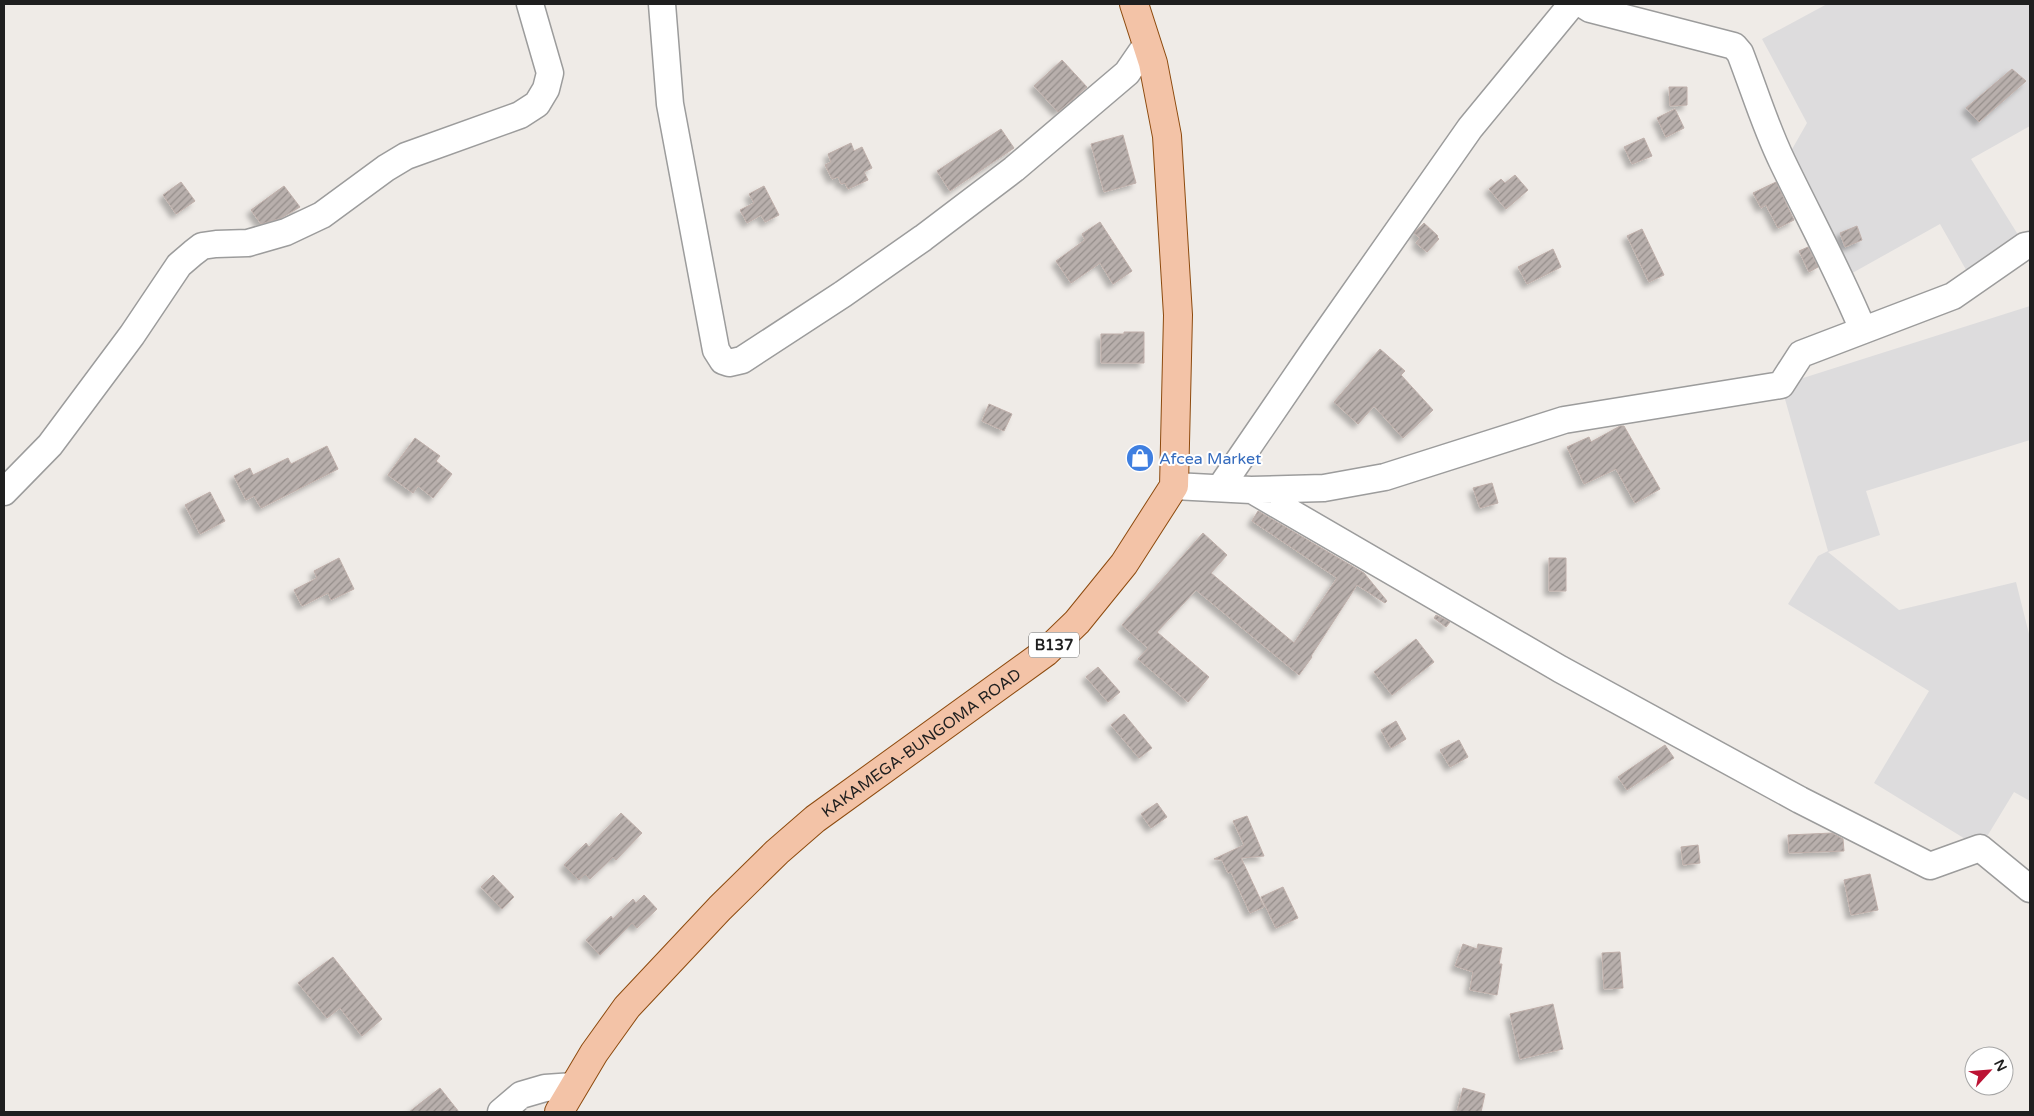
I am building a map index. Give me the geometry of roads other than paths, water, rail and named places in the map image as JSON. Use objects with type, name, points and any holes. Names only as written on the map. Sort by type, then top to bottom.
[{"type":"main road","points":[[1134,4],[1153,63],[1167,136],[1178,315],[1174,486]]},
{"type":"main road","name":"KAKAMEGA-BUNGOMA ROAD","points":[[559,1112],[594,1053],[627,1007],[720,908],[777,852],[815,819],[1046,652],[1077,622],[1124,564],[1174,486]]},
{"type":"street","points":[[4,492],[50,445],[132,335],[179,265],[202,246],[248,243],[286,232],[322,215],[386,168],[406,156],[520,115],[537,104],[546,90],[550,73],[530,4]]},
{"type":"street","points":[[662,4],[670,104],[716,350],[722,361],[729,363],[742,360],[843,294],[923,238],[1014,169],[1127,72],[1147,44]]},
{"type":"street","points":[[1220,488],[1470,128],[1572,4]]},
{"type":"street","points":[[1582,4],[1590,9],[1734,46],[1740,53],[1764,121],[1781,160],[1843,282],[1863,330]]},
{"type":"street","points":[[1174,486],[1251,490],[1324,488],[1385,478],[1564,420],[1781,385],[1801,354],[1953,296],[2025,246],[2030,245]]},
{"type":"street","points":[[1251,490],[1560,669],[1800,800],[1930,866],[1980,848],[2030,889]]},
{"type":"street","points":[[502,1112],[521,1095],[545,1088],[574,1086]]},
{"type":"place","name":"Afcea Market","points":[[1140,458]]}]
